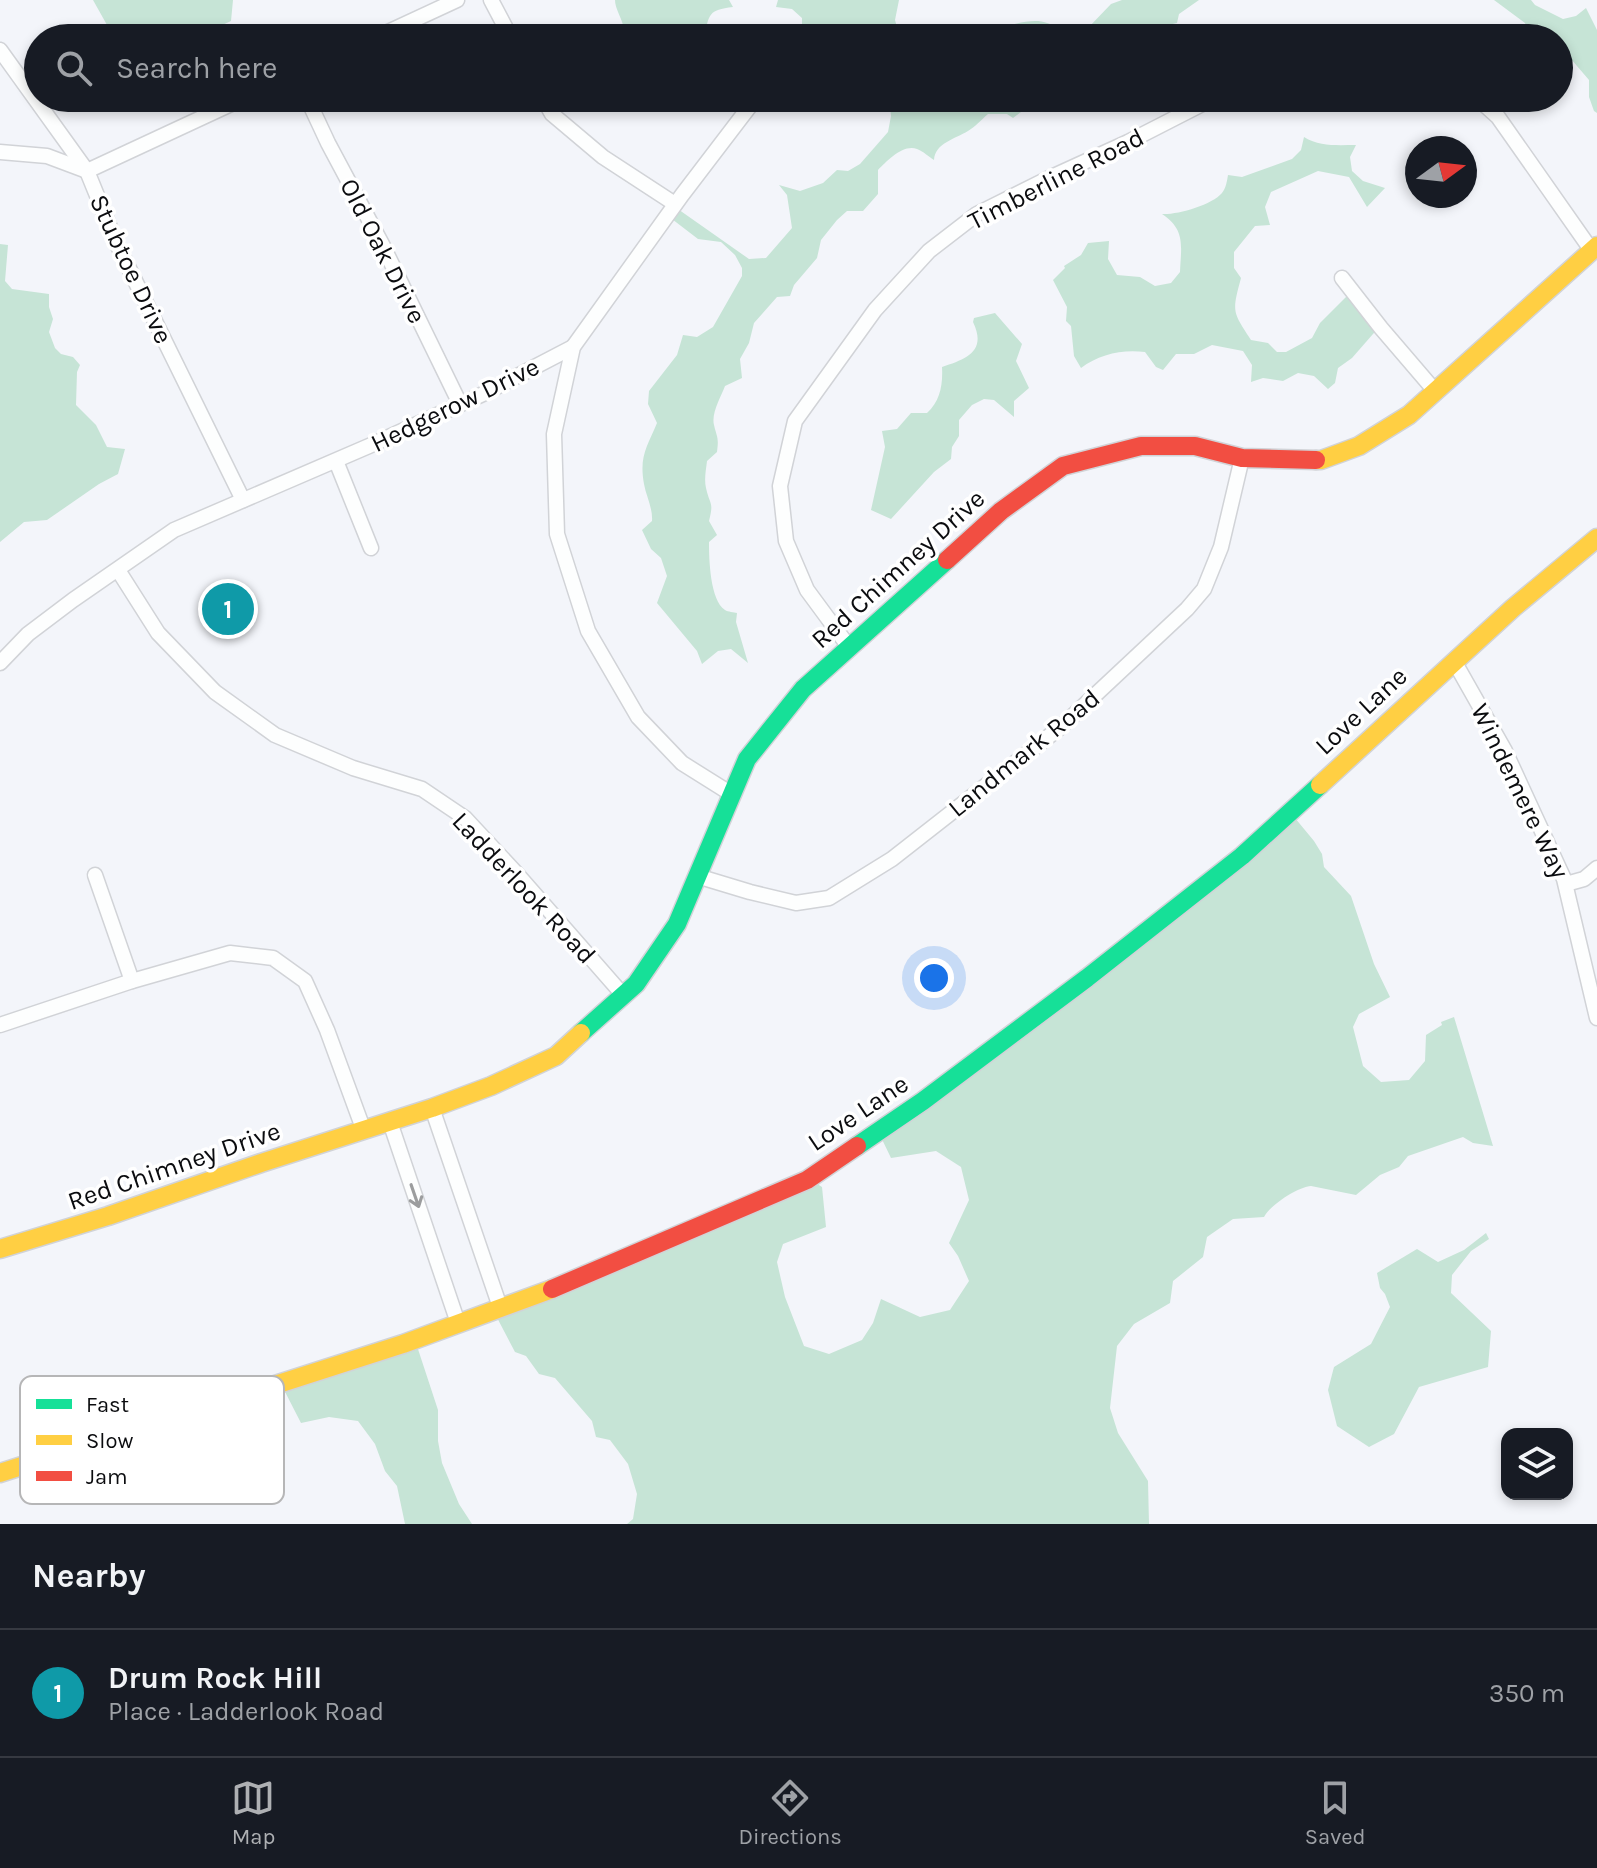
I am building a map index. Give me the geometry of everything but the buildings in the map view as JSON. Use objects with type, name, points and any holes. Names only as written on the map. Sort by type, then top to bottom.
[{"type":"street","points":[[405,24],[457,0]]},
{"type":"street","points":[[491,0],[504,24]]},
{"type":"street","name":"Stubtoe Drive","points":[[0,50],[24,83]]},
{"type":"street","name":"Stubtoe Drive","points":[[45,112],[87,171],[123,256],[243,500]]},
{"type":"street","points":[[0,152],[47,156],[87,171],[214,112]]},
{"type":"street","name":"Old Oak Drive","points":[[314,112],[460,404]]},
{"type":"street","points":[[551,112],[603,157],[675,204]]},
{"type":"street","points":[[733,795],[682,763],[638,717],[588,631],[557,534],[554,434],[573,347],[745,112]]},
{"type":"street","name":"Timberline Road","points":[[849,647],[807,590],[786,541],[780,486],[795,421],[875,310],[929,251],[977,214],[1187,112]]},
{"type":"street","points":[[1492,112],[1594,248]]},
{"type":"street","name":"Red Chimney Drive","points":[[0,1249],[432,1108],[491,1086],[556,1056],[636,984],[677,924],[747,759],[803,689],[1001,511],[1063,466],[1141,446],[1195,446],[1242,458],[1321,460],[1359,446],[1409,415],[1594,248]]},
{"type":"street","points":[[1342,278],[1435,391]]},
{"type":"street","name":"Hedgerow Drive","points":[[0,663],[28,634],[174,530],[336,461],[573,347]]},
{"type":"street","name":"Landmark Road","points":[[697,876],[796,903],[829,898],[892,859],[1062,726],[1187,609],[1204,589],[1221,547],[1242,458]]},
{"type":"street","points":[[336,461],[371,548]]},
{"type":"street","name":"Love Lane","points":[[284,1382],[403,1344],[562,1285],[807,1180],[911,1109],[1087,978],[1242,856],[1513,608],[1597,538]]},
{"type":"street","name":"Ladderlook Road","points":[[118,570],[158,633],[215,692],[275,735],[353,768],[422,789],[465,818],[624,996]]},
{"type":"street","name":"Windemere Way","points":[[1454,661],[1505,751],[1566,884],[1597,1018]]},
{"type":"street","points":[[1566,884],[1584,879],[1597,868]]},
{"type":"street","points":[[95,875],[132,981]]},
{"type":"street","points":[[0,1025],[132,981],[230,953],[273,958],[305,981],[327,1030],[364,1131]]},
{"type":"street","points":[[432,1108],[500,1307]]},
{"type":"street","points":[[390,1122],[458,1323]]},
{"type":"street","name":"Love Lane","points":[[0,1473],[20,1467]]},
{"type":"green space","points":[[93,0],[233,0],[231,21],[224,24],[106,24]]},
{"type":"green space","points":[[615,0],[729,0],[733,7],[714,12],[707,24],[623,24]]},
{"type":"green space","points":[[778,0],[899,0],[896,24],[802,24],[802,18],[792,9],[776,7]]},
{"type":"green space","points":[[1122,0],[1199,0],[1179,14],[1177,23],[1173,24],[1092,24],[1111,4]]},
{"type":"green space","points":[[1494,0],[1531,0],[1563,19],[1576,16],[1586,8],[1597,30],[1597,113],[1589,97],[1589,80],[1573,61],[1573,24],[1525,23]]},
{"type":"green space","points":[[1040,21],[1049,24],[1016,24]]},
{"type":"green space","points":[[891,112],[1021,112],[1013,118],[1007,114],[988,114],[971,129],[942,145],[934,160],[912,148],[891,158],[878,170],[878,194],[863,211],[847,211],[837,220],[821,240],[817,258],[794,285],[790,296],[777,297],[754,323],[749,343],[740,359],[742,378],[725,386],[715,410],[713,420],[718,440],[717,452],[707,461],[705,478],[711,507],[709,521],[717,535],[709,542],[713,589],[726,611],[737,613],[736,622],[748,663],[731,649],[718,651],[702,664],[697,651],[657,603],[667,576],[661,558],[651,549],[642,530],[652,521],[643,466],[645,452],[657,423],[648,404],[649,391],[677,355],[683,335],[697,337],[713,327],[742,276],[742,268],[735,255],[721,242],[698,239],[668,216],[675,207],[749,259],[766,258],[792,228],[787,195],[779,185],[800,191],[823,183],[837,170],[848,171],[860,164],[888,132]]},
{"type":"green space","points":[[1304,137],[1323,144],[1356,145],[1350,157],[1352,171],[1363,181],[1385,188],[1367,207],[1349,177],[1318,171],[1271,192],[1265,207],[1270,225],[1255,226],[1234,252],[1234,268],[1241,278],[1236,311],[1251,340],[1268,343],[1277,352],[1286,352],[1312,338],[1320,323],[1347,296],[1351,297],[1380,326],[1352,358],[1338,368],[1335,383],[1328,389],[1314,376],[1298,373],[1283,381],[1263,378],[1251,382],[1252,365],[1243,351],[1212,345],[1194,354],[1176,354],[1163,370],[1156,367],[1145,352],[1137,351],[1103,356],[1081,368],[1074,356],[1071,326],[1066,321],[1067,307],[1053,280],[1064,266],[1081,255],[1088,243],[1109,241],[1108,259],[1117,275],[1140,277],[1155,286],[1171,283],[1180,272],[1180,239],[1175,226],[1162,214],[1185,211],[1211,201],[1223,191],[1228,175],[1242,177],[1292,159],[1301,150]]},
{"type":"green space","points":[[0,244],[8,245],[5,281],[12,289],[49,294],[53,319],[49,332],[55,348],[61,354],[73,357],[80,365],[76,405],[96,425],[107,447],[125,449],[118,474],[47,520],[24,522],[0,542]]},
{"type":"green space","points":[[995,313],[1022,344],[1016,361],[1029,388],[1014,401],[1014,417],[994,400],[984,399],[972,405],[959,420],[959,436],[952,447],[951,459],[934,472],[891,519],[871,510],[885,447],[882,431],[897,429],[911,413],[927,413],[940,392],[942,367],[966,357],[976,347],[978,340],[974,318]]},
{"type":"green space","points":[[1290,812],[1314,841],[1322,854],[1324,867],[1351,896],[1374,964],[1390,997],[1359,1014],[1353,1027],[1363,1066],[1381,1082],[1409,1080],[1425,1061],[1426,1035],[1442,1025],[1441,1022],[1454,1017],[1493,1146],[1473,1143],[1463,1137],[1408,1156],[1399,1167],[1380,1175],[1356,1195],[1305,1187],[1278,1202],[1264,1217],[1233,1219],[1207,1237],[1203,1257],[1173,1281],[1170,1303],[1134,1324],[1117,1346],[1110,1408],[1118,1433],[1148,1481],[1149,1524],[627,1524],[633,1519],[637,1494],[628,1464],[610,1440],[596,1437],[592,1421],[555,1378],[539,1374],[526,1356],[515,1352],[493,1310],[808,1178],[822,1187],[826,1227],[783,1244],[777,1262],[785,1297],[804,1346],[829,1354],[862,1340],[873,1323],[881,1299],[920,1317],[950,1310],[969,1281],[949,1243],[969,1200],[961,1167],[936,1151],[891,1158],[878,1131]]},
{"type":"green space","points":[[1486,1233],[1489,1239],[1471,1251],[1452,1275],[1451,1293],[1491,1331],[1488,1367],[1419,1387],[1394,1434],[1369,1447],[1337,1426],[1328,1390],[1334,1367],[1371,1344],[1390,1307],[1380,1288],[1377,1273],[1417,1249],[1438,1262],[1464,1250]]},
{"type":"green space","points":[[415,1340],[438,1410],[442,1463],[459,1504],[472,1524],[405,1524],[397,1486],[385,1471],[375,1444],[358,1421],[329,1417],[301,1423],[284,1390],[284,1383]]},
{"type":"traffic: fast","points":[[581,1033],[636,984],[677,924],[747,759],[803,689],[947,560]]},
{"type":"traffic: fast","points":[[857,1146],[923,1101],[1087,978],[1242,856],[1320,785]]},
{"type":"traffic: slow","points":[[1316,460],[1359,446],[1409,415],[1597,246]]},
{"type":"traffic: slow","points":[[1320,785],[1513,608],[1597,538]]},
{"type":"traffic: slow","points":[[0,1249],[432,1108],[491,1086],[556,1056],[581,1033]]},
{"type":"traffic: slow","points":[[284,1382],[403,1344],[552,1289]]},
{"type":"traffic: slow","points":[[0,1473],[20,1467]]},
{"type":"traffic: jam","points":[[947,560],[1001,511],[1063,466],[1141,446],[1195,446],[1242,458],[1316,460]]},
{"type":"traffic: jam","points":[[552,1289],[807,1180],[857,1146]]},
{"type":"place","name":"Drum Rock Hill","points":[[228,609]]}]
